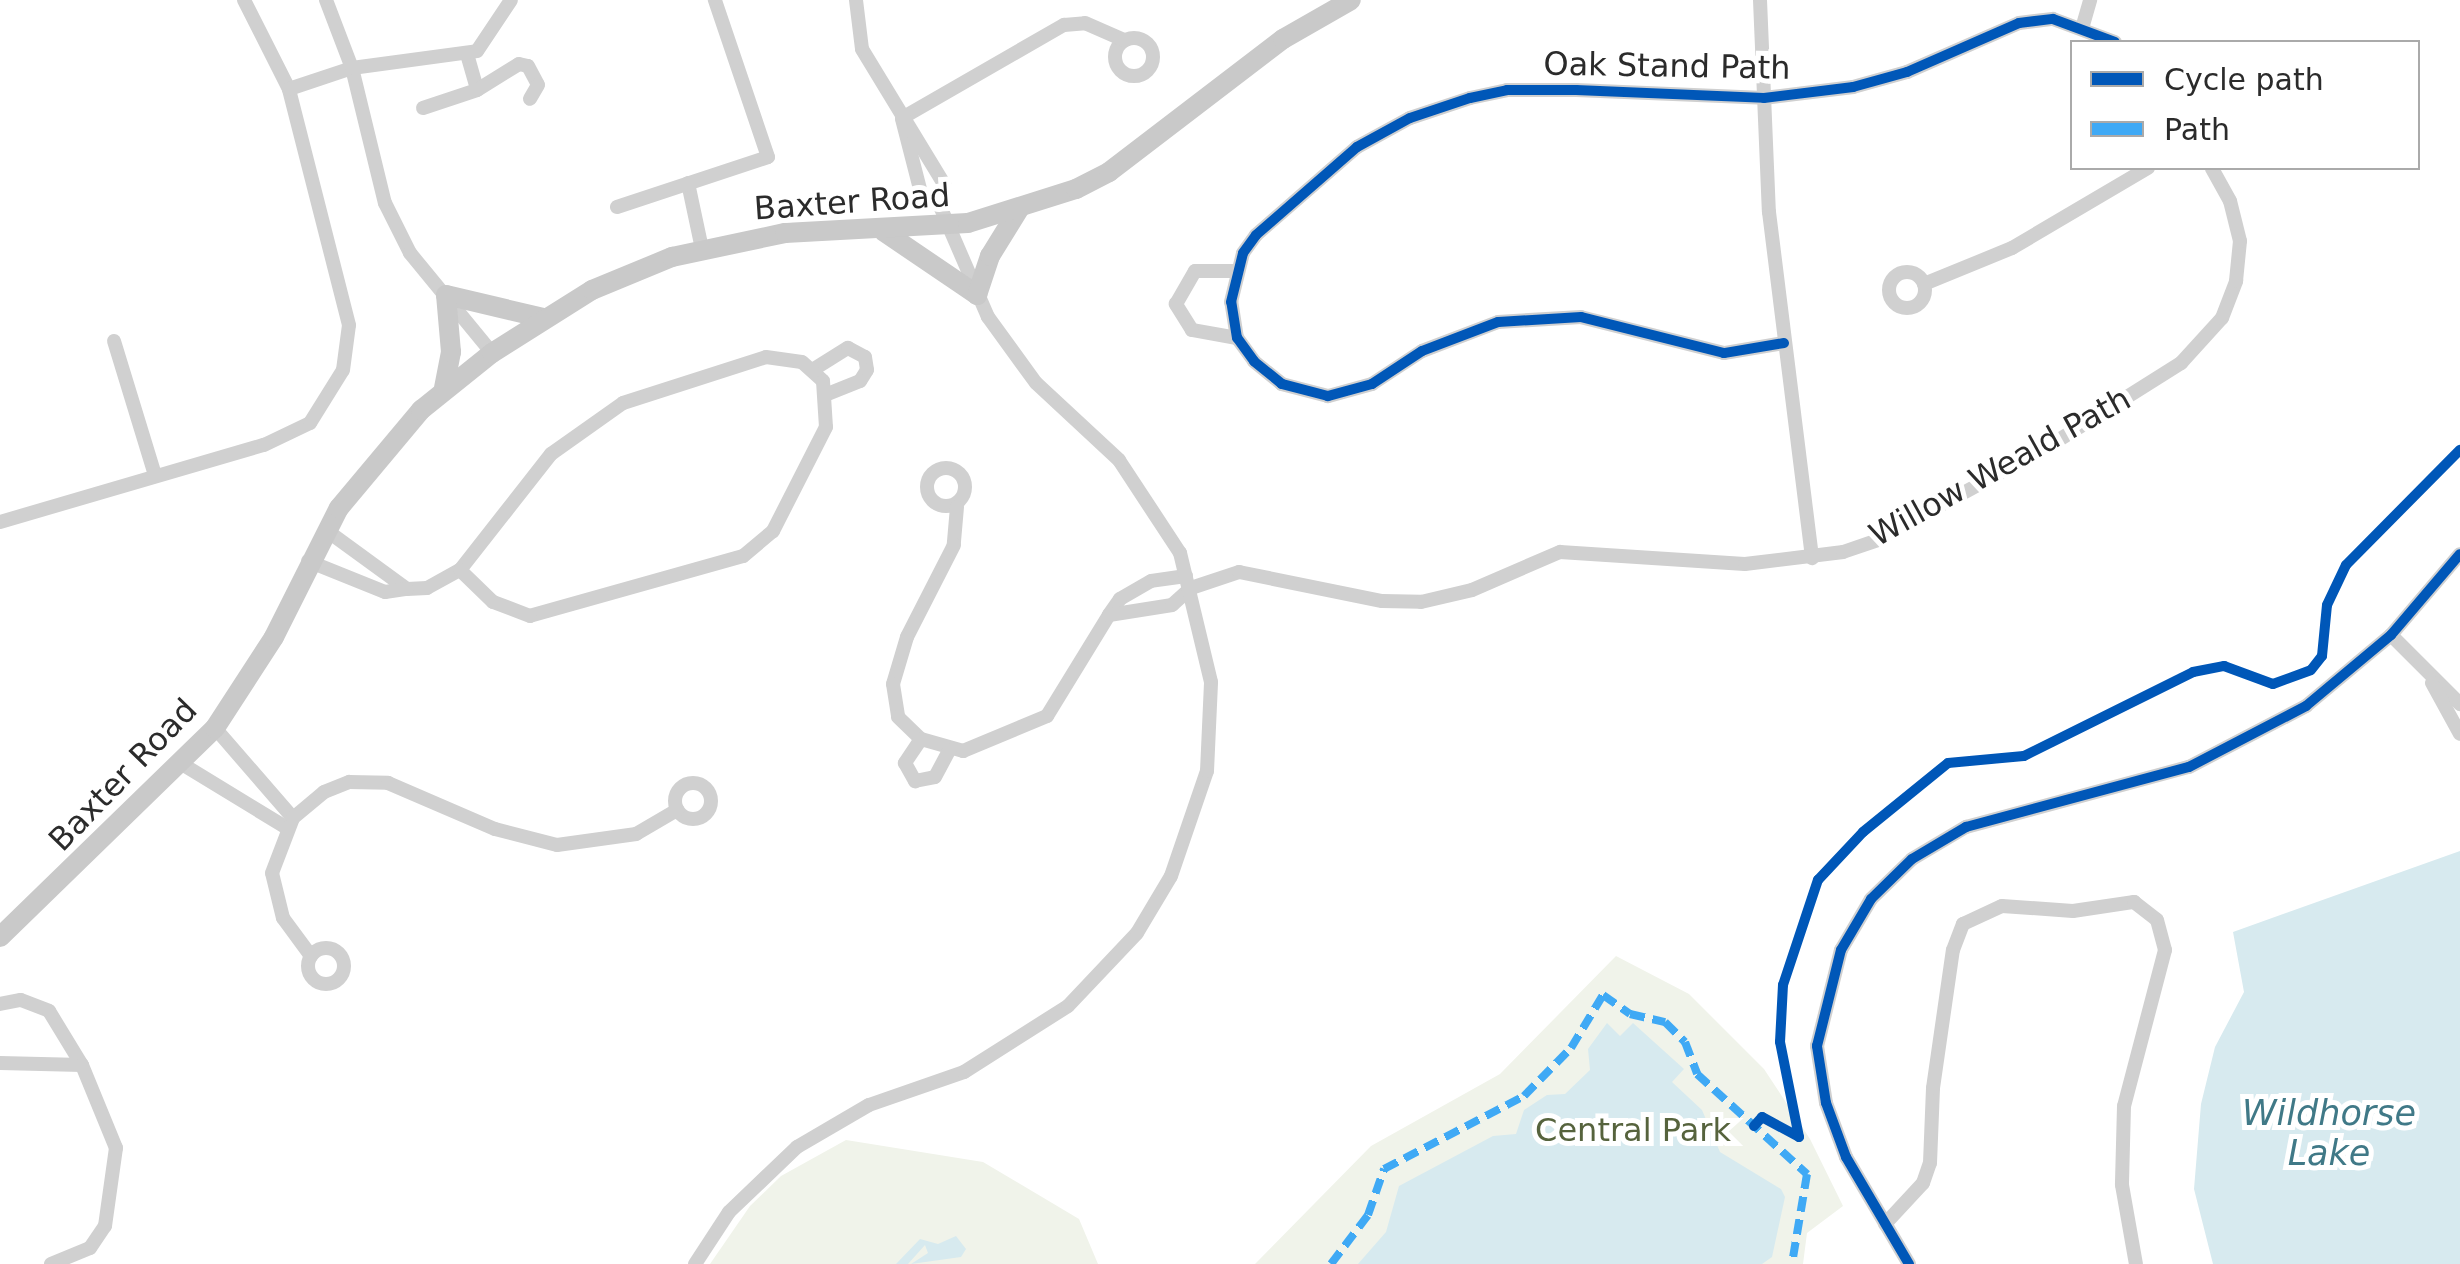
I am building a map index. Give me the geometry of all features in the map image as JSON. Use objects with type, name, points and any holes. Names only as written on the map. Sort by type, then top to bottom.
[{"type":"main road","name":"Baxter Road","points":[[0,937],[215,728],[274,637],[326,530],[376,461],[444,388],[492,353],[543,318],[630,273],[702,248],[784,233],[948,226],[1019,209],[1109,172],[1283,38],[1342,2]]},
{"type":"main road","points":[[883,231],[977,294],[990,256],[1019,209]]},
{"type":"main road","points":[[444,388],[452,352],[446,295],[543,318]]},
{"type":"street","points":[[0,522],[290,435],[328,401],[343,370],[349,325],[288,90],[244,0]]},
{"type":"street","points":[[326,0],[352,68],[384,203],[410,253],[492,353]]},
{"type":"street","points":[[288,90],[352,68],[466,54],[488,43],[510,0]]},
{"type":"street","points":[[617,207],[768,157],[714,0]]},
{"type":"street","points":[[695,1264],[729,1212],[766,1175],[835,1124],[964,1072],[1068,1006],[1137,932],[1171,876],[1206,771],[1211,682],[1188,582],[1143,492],[1119,460],[1036,383],[977,294],[939,204],[944,184],[922,139],[902,118],[862,49],[856,0]]},
{"type":"street","points":[[1760,0],[1784,343],[1812,558]]},
{"type":"street","points":[[2051,0],[2053,20]]},
{"type":"street","points":[[2083,26],[2090,0]]},
{"type":"street","name":"Oak Stand Path","points":[[1237,338],[1231,302],[1237,271],[1256,235],[1358,148],[1410,118],[1508,90],[1764,98],[1854,87],[1907,72],[2010,26],[2053,20],[2083,26],[2111,40]]},
{"type":"street","points":[[902,118],[1052,29],[1084,22],[1124,40]]},
{"type":"street","points":[[466,54],[477,90]]},
{"type":"street","points":[[423,108],[491,87],[519,64],[535,74],[538,85],[530,99]]},
{"type":"street","points":[[902,118],[921,194],[939,204]]},
{"type":"street","points":[[1924,284],[2012,248],[2145,170]]},
{"type":"street","name":"Willow Weald Path","points":[[1188,582],[1240,572],[1268,573],[1382,601],[1421,602],[1472,590],[1560,552],[1681,564],[1812,558],[1877,540],[2046,448],[2181,363],[2222,318],[2236,281],[2240,241],[2230,201],[2213,170]]},
{"type":"street","points":[[688,183],[702,248]]},
{"type":"street","points":[[1237,271],[1196,270],[1176,304],[1192,330],[1237,338],[1282,384],[1328,396],[1372,384],[1422,351],[1498,322],[1581,317],[1724,353],[1784,343]]},
{"type":"street","points":[[114,340],[155,476]]},
{"type":"street","points":[[814,369],[848,348],[865,357],[867,370],[860,382],[828,394]]},
{"type":"street","points":[[308,561],[384,592],[441,584],[460,570],[529,476],[623,404],[766,356],[785,356],[814,369],[828,394],[826,427],[773,531],[744,556],[530,616],[493,602],[460,570]]},
{"type":"street","points":[[949,752],[921,739],[898,717],[893,684],[908,637],[954,545],[957,507]]},
{"type":"street","points":[[326,530],[407,588]]},
{"type":"street","points":[[1909,1264],[1833,1121],[1818,1046],[1841,950],[1871,899],[1912,859],[1966,828],[2135,786],[2245,741],[2306,706],[2391,635],[2460,554]]},
{"type":"street","points":[[921,739],[904,763],[915,781],[935,777],[949,752],[1047,716],[1108,616],[1150,581],[1188,582]]},
{"type":"street","points":[[1108,616],[1172,605],[1188,582]]},
{"type":"street","points":[[2391,635],[2432,683],[2460,734]]},
{"type":"street","points":[[2432,683],[2460,704]]},
{"type":"street","points":[[215,728],[290,823]]},
{"type":"street","points":[[182,764],[290,823]]},
{"type":"street","points":[[311,956],[295,942],[275,896],[274,862],[290,823],[324,792],[368,780],[527,840],[557,844],[636,834],[677,810]]},
{"type":"street","points":[[1885,1224],[1923,1184],[1930,1162],[1933,1088],[1953,950],[1963,924],[2002,906],[2074,911],[2134,902],[2157,920],[2165,950],[2160,983],[2124,1106],[2122,1184],[2136,1264]]},
{"type":"street","points":[[0,1004],[22,1000],[50,1011],[82,1064],[116,1148],[105,1226],[90,1248],[51,1264]]},
{"type":"street","points":[[0,1063],[82,1064]]},
{"type":"green space","name":"Central Park","points":[[1616,956],[1689,994],[1764,1069],[1810,1139],[1843,1206],[1807,1233],[1803,1264],[1255,1264],[1371,1146],[1500,1074]]},
{"type":"green space","points":[[846,1140],[983,1162],[1079,1219],[1098,1264],[710,1264],[750,1206],[781,1176]]},
{"type":"water","name":"Wildhorse Lake","points":[[2460,851],[2460,1264],[2213,1264],[2194,1189],[2201,1104],[2215,1047],[2244,992],[2233,932]]},
{"type":"water","points":[[1607,1023],[1620,1036],[1633,1023],[1684,1069],[1672,1082],[1702,1110],[1720,1152],[1781,1189],[1785,1197],[1772,1257],[1762,1264],[1358,1264],[1386,1232],[1399,1186],[1493,1136],[1516,1134],[1524,1110],[1547,1095],[1565,1094],[1590,1070],[1588,1049]]},
{"type":"water","points":[[956,1236],[966,1249],[961,1257],[911,1264],[928,1253],[925,1245],[908,1264],[896,1264],[920,1239],[938,1244]]},
{"type":"marked path","points":[[1331,1264],[1368,1215],[1384,1169],[1524,1096],[1571,1048],[1603,995],[1630,1014],[1665,1022],[1685,1042],[1697,1074],[1807,1174],[1792,1264]]},
{"type":"cycle path","points":[[1784,343],[1724,353],[1581,317],[1498,322],[1422,351],[1372,384],[1328,396],[1282,384],[1254,361],[1237,338],[1231,302],[1243,253],[1256,235],[1357,147],[1410,118],[1470,98],[1507,90],[1764,98],[1853,87],[1907,72],[2019,23],[2053,19],[2110,40]]},
{"type":"cycle path","points":[[1754,1126],[1762,1117],[1799,1137],[1780,1042],[1783,985],[1818,880],[1863,832],[1948,763],[2024,756],[2193,672],[2224,666],[2273,684],[2311,670],[2322,656],[2327,605],[2346,565],[2460,450]]},
{"type":"cycle path","points":[[1909,1264],[1846,1157],[1826,1103],[1817,1046],[1841,950],[1871,899],[1912,859],[1966,827],[2189,767],[2306,706],[2391,635],[2460,554]]}]
